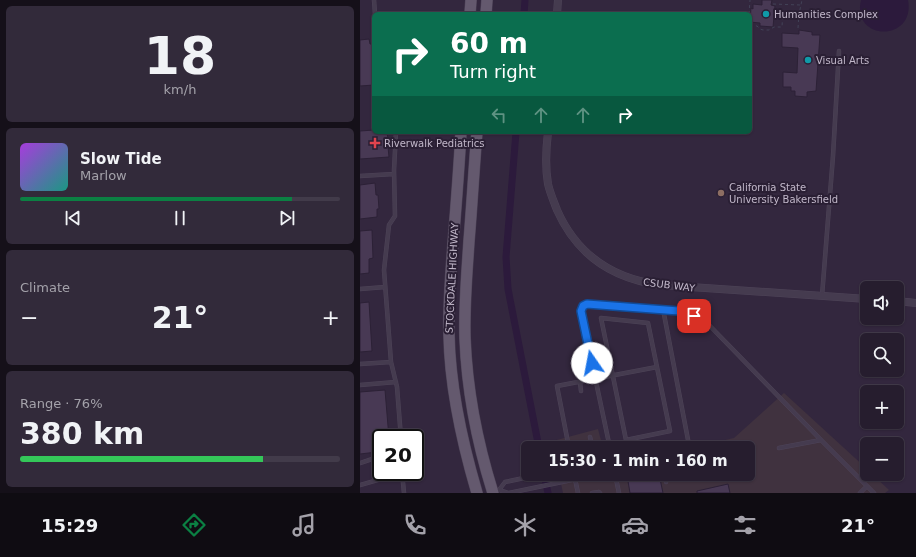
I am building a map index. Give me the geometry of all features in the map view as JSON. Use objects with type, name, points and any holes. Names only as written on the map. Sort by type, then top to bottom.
[{"type":"main road","points":[[470,12],[471,0]]},
{"type":"main road","points":[[486,12],[487,0]]},
{"type":"main road","name":"STOCKDALE HIGHWAY","points":[[461,134],[449,298],[449,336],[456,405],[465,452],[477,493]]},
{"type":"main road","name":"STOCKDALE HIGHWAY","points":[[477,134],[465,292],[465,340],[468,381],[475,425],[480,449],[493,492]]},
{"type":"street","points":[[557,12],[558,0]]},
{"type":"street","name":"CSUB WAY","points":[[548,134],[546,161],[548,184],[555,205],[569,233],[589,255],[604,266],[629,278],[647,284],[661,286],[860,299]]},
{"type":"street","points":[[904,301],[916,302]]},
{"type":"lane","points":[[374,0],[375,12]]},
{"type":"lane","points":[[822,296],[833,156],[839,51]]},
{"type":"lane","points":[[396,134],[394,216],[389,225],[384,270],[384,287],[391,362],[397,387],[400,429]]},
{"type":"lane","points":[[360,176],[394,174]]},
{"type":"lane","points":[[360,289],[384,287]]},
{"type":"lane","points":[[609,441],[581,311],[583,306],[587,304],[679,311],[694,316],[710,326],[874,493]]},
{"type":"lane","points":[[663,309],[688,441]]},
{"type":"lane","points":[[601,318],[648,323],[657,367],[670,431],[626,440],[601,318]]},
{"type":"lane","points":[[360,364],[391,362]]},
{"type":"lane","points":[[568,441],[557,386],[657,367]]},
{"type":"lane","points":[[360,385],[396,382]]},
{"type":"lane","points":[[580,382],[581,391]]},
{"type":"lane","points":[[590,437],[591,441]]},
{"type":"lane","points":[[780,448],[821,440]]},
{"type":"lane","points":[[360,463],[372,459]]},
{"type":"lane","points":[[493,492],[505,482],[521,479]]},
{"type":"lane","points":[[360,486],[375,481]]},
{"type":"lane","points":[[403,481],[404,493]]},
{"type":"lane","points":[[493,492],[508,493],[565,481]]},
{"type":"lane","points":[[575,481],[578,493]]},
{"type":"lane","points":[[616,481],[618,493]]},
{"type":"lane","points":[[860,493],[867,486]]},
{"type":"lane","points":[[592,493],[600,493]]},
{"type":"path","points":[[749,12],[750,0]]},
{"type":"path","points":[[798,28],[800,5],[802,0]]},
{"type":"path","points":[[773,4],[800,5]]},
{"type":"path","points":[[752,25],[757,26],[763,30],[769,30],[774,27],[782,27],[783,9]]},
{"type":"shaded area","points":[[861,0],[908,0],[908,14],[903,24],[894,30],[884,32],[874,30],[865,24],[860,14]]},
{"type":"shaded area","points":[[784,393],[860,463],[860,481],[879,481],[889,490],[885,493],[563,493],[560,481],[755,481],[755,441],[721,441],[734,438]]},
{"type":"shaded area","points":[[598,429],[601,441],[553,441]]},
{"type":"building","name":"Humanities Complex","points":[[762,0],[772,0],[771,5],[775,6],[773,27],[760,26],[760,23],[752,22],[752,12],[751,12],[751,8],[753,9],[753,4],[762,5]]},
{"type":"building","name":"Visual Arts","points":[[799,30],[812,32],[812,35],[820,35],[816,91],[807,92],[807,97],[795,96],[795,91],[791,91],[791,87],[783,87],[783,72],[797,73],[798,48],[782,47],[782,33],[799,34]]},
{"type":"building","points":[[369,39],[370,44],[372,44],[372,85],[360,86],[360,40]]},
{"type":"building","name":"Riverwalk Pediatrics","points":[[372,130],[372,134],[387,134],[388,140],[390,142],[388,147],[389,157],[360,159],[360,131]]},
{"type":"building","points":[[375,183],[379,209],[377,209],[377,217],[360,219],[360,185]]},
{"type":"building","points":[[372,230],[373,258],[369,259],[369,273],[360,274],[360,231]]},
{"type":"building","points":[[369,302],[372,351],[360,352],[360,303]]},
{"type":"building","points":[[385,390],[388,429],[372,429],[372,453],[360,454],[360,392]]},
{"type":"building","points":[[628,481],[660,481],[663,493],[630,493]]},
{"type":"building","points":[[728,484],[730,493],[697,493],[697,491]]},
{"type":"waterway","points":[[524,12],[525,0]]},
{"type":"waterway","points":[[516,134],[506,257],[508,289],[538,441]]},
{"type":"waterway","points":[[545,481],[548,493]]},
{"type":"place","name":"Humanities Complex","points":[[766,14]]},
{"type":"place","name":"Visual Arts","points":[[808,60]]},
{"type":"place","name":"Riverwalk Pediatrics","points":[[375,143]]},
{"type":"place","name":"California State University Bakersfield","points":[[721,193]]},
{"type":"route","points":[[592,363],[581,311],[583,306],[587,304],[663,309],[679,311],[694,316]]}]
